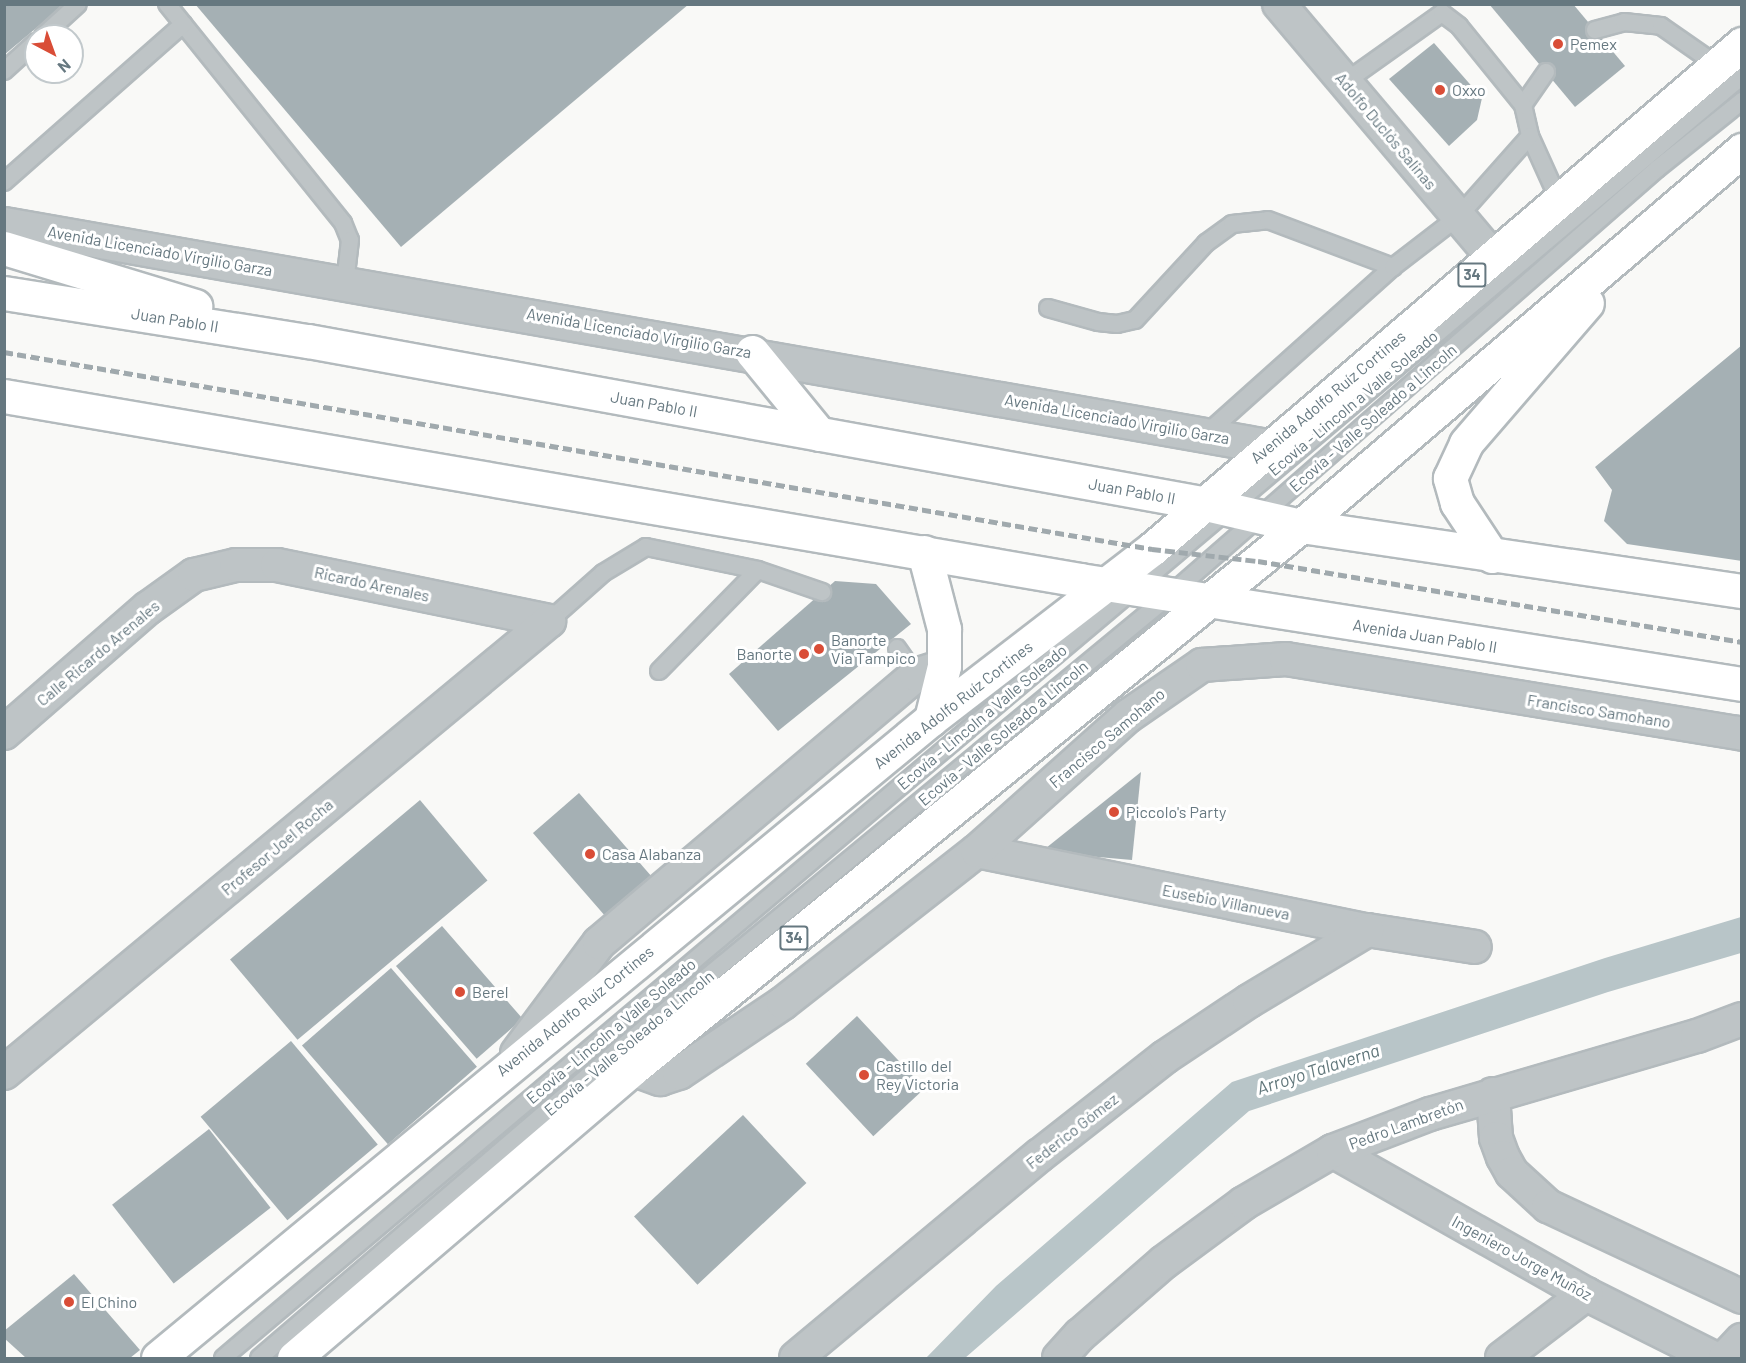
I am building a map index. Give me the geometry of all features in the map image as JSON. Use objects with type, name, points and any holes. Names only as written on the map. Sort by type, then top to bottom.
[{"type":"main road","name":"Avenida Adolfo Ruíz Cortines","points":[[158,1359],[506,1068],[932,719],[1122,586],[1214,507],[1272,447],[1493,257],[1558,198],[1733,62]]},
{"type":"main road","name":"34","points":[[294,1359],[632,1069],[1301,526],[1672,207],[1742,150]]},
{"type":"main road","points":[[1492,556],[1457,503],[1450,478],[1466,443],[1672,207]]},
{"type":"main road","points":[[4,248],[308,341]]},
{"type":"main road","name":"Juan Pablo II","points":[[4,293],[308,341],[1214,507],[1258,519],[1301,526]]},
{"type":"main road","points":[[752,352],[819,434]]},
{"type":"main road","points":[[4,396],[1122,586]]},
{"type":"main road","points":[[1301,526],[1492,556],[1742,591]]},
{"type":"main road","points":[[924,552],[944,629],[930,671],[932,719]]},
{"type":"main road","name":"Avenida Juan Pablo II","points":[[1122,586],[1742,684]]},
{"type":"street","name":"Adolfo Duclós Salinas","points":[[1279,4],[1493,257]]},
{"type":"street","name":"Avenida Licenciado Virgilio Garza","points":[[4,224],[752,352],[1272,447]]},
{"type":"street","name":"Ricardo Arenales","points":[[194,575],[236,565],[277,565],[549,621]]},
{"type":"street","name":"Calle Ricardo Arenales","points":[[4,733],[148,608],[194,575]]},
{"type":"street","name":"Profesor Joel Rocha","points":[[4,1073],[549,621]]},
{"type":"street","name":"Francisco Samohano","points":[[632,1069],[660,1079],[679,1073],[720,1048],[977,851],[1128,716],[1202,665],[1286,659],[1742,734]]},
{"type":"street","points":[[506,1068],[599,943],[930,671]]},
{"type":"street","name":"Eusebio Villanueva","points":[[977,851],[1367,930],[1475,947]]},
{"type":"street","name":"Federico Gómez","points":[[796,1359],[1040,1155],[1166,1057],[1249,1001],[1367,930]]},
{"type":"street","name":"Pedro Lambretón","points":[[1059,1359],[1080,1335],[1164,1262],[1244,1203],[1333,1151],[1380,1130],[1493,1094],[1697,1036],[1742,1019]]},
{"type":"street","points":[[1493,1094],[1496,1138],[1503,1157],[1512,1173],[1548,1206],[1742,1297]]},
{"type":"street","name":"Ingeniero Jorge Muñóz","points":[[1333,1151],[1586,1294],[1714,1359]]},
{"type":"street","points":[[1502,1359],[1586,1294]]},
{"type":"street","points":[[1725,1359],[1742,1340]]},
{"type":"lane","points":[[56,24],[78,4]]},
{"type":"lane","points":[[167,4],[343,223],[350,240],[345,283]]},
{"type":"lane","points":[[1345,82],[1442,13],[1459,26],[1523,105],[1530,136],[1558,198]]},
{"type":"lane","points":[[1595,30],[1624,22],[1661,26],[1733,62]]},
{"type":"lane","points":[[4,182],[183,24]]},
{"type":"lane","points":[[4,70],[24,52]]},
{"type":"lane","name":"Ecovía - Lincoln a Valle Soleado","points":[[1214,507],[1733,62]]},
{"type":"lane","points":[[1523,105],[1546,72]]},
{"type":"lane","name":"Ecovía - Valle Soleado a Lincoln","points":[[259,1359],[616,1052],[1171,594],[1657,169],[1742,101]]},
{"type":"lane","points":[[1205,435],[1393,267],[1458,217],[1530,136]]},
{"type":"lane","points":[[1048,308],[1098,322],[1117,324],[1135,320],[1206,243],[1232,224],[1268,220],[1393,267]]},
{"type":"lane","points":[[549,621],[619,563],[646,548],[758,570],[822,592]]},
{"type":"lane","points":[[659,671],[758,570]]},
{"type":"lane","name":"Ecovía - Lincoln a Valle Soleado","points":[[224,1359],[1122,586]]},
{"type":"lane","points":[[897,648],[930,671]]},
{"type":"water","name":"Arroyo Talaverna","points":[[1741,917],[1741,953],[1608,992],[1249,1111],[965,1358],[926,1358],[996,1286],[1232,1082],[1605,958]]},
{"type":"building","points":[[4,4],[65,4],[41,24],[24,24],[24,38],[4,55]]},
{"type":"building","points":[[195,4],[689,4],[401,247]]},
{"type":"building","points":[[1489,4],[1573,4],[1625,66],[1575,107]]},
{"type":"building","points":[[1434,43],[1482,98],[1477,120],[1449,146],[1389,79]]},
{"type":"building","points":[[1742,345],[1742,561],[1627,544],[1604,521],[1612,490],[1595,467]]},
{"type":"building","name":"Banorte Via Tampico","points":[[835,581],[876,584],[911,624],[778,731],[729,674]]},
{"type":"building","name":"Piccolo's Party","points":[[1141,772],[1132,860],[1041,852]]},
{"type":"building","name":"Casa Alabanza","points":[[579,793],[652,877],[606,917],[533,833]]},
{"type":"building","points":[[420,800],[487,880],[298,1040],[230,959]]},
{"type":"building","name":"Berel","points":[[442,926],[523,1019],[477,1059],[396,966]]},
{"type":"building","points":[[391,968],[477,1067],[388,1144],[302,1045]]},
{"type":"building","name":"Castillo del Rey Victoria","points":[[857,1016],[925,1088],[873,1136],[806,1064]]},
{"type":"building","points":[[291,1041],[378,1144],[287,1220],[201,1117]]},
{"type":"building","points":[[743,1115],[806,1183],[697,1285],[634,1217]]},
{"type":"building","points":[[209,1129],[271,1208],[174,1284],[112,1205]]},
{"type":"building","name":"El Chino","points":[[74,1274],[140,1350],[130,1358],[26,1358],[4,1338],[4,1331]]},
{"type":"railway","points":[[4,352],[1152,549],[1258,561],[1742,642]]},
{"type":"place","name":"Pemex","points":[[1558,44]]},
{"type":"place","name":"Oxxo","points":[[1440,90]]},
{"type":"place","name":"Banorte Via Tampico","points":[[819,649]]},
{"type":"place","name":"Banorte","points":[[804,654]]},
{"type":"place","name":"Piccolo's Party","points":[[1114,812]]},
{"type":"place","name":"Casa Alabanza","points":[[590,854]]},
{"type":"place","name":"Berel","points":[[460,992]]},
{"type":"place","name":"Castillo del Rey Victoria","points":[[864,1075]]},
{"type":"place","name":"El Chino","points":[[69,1302]]}]
